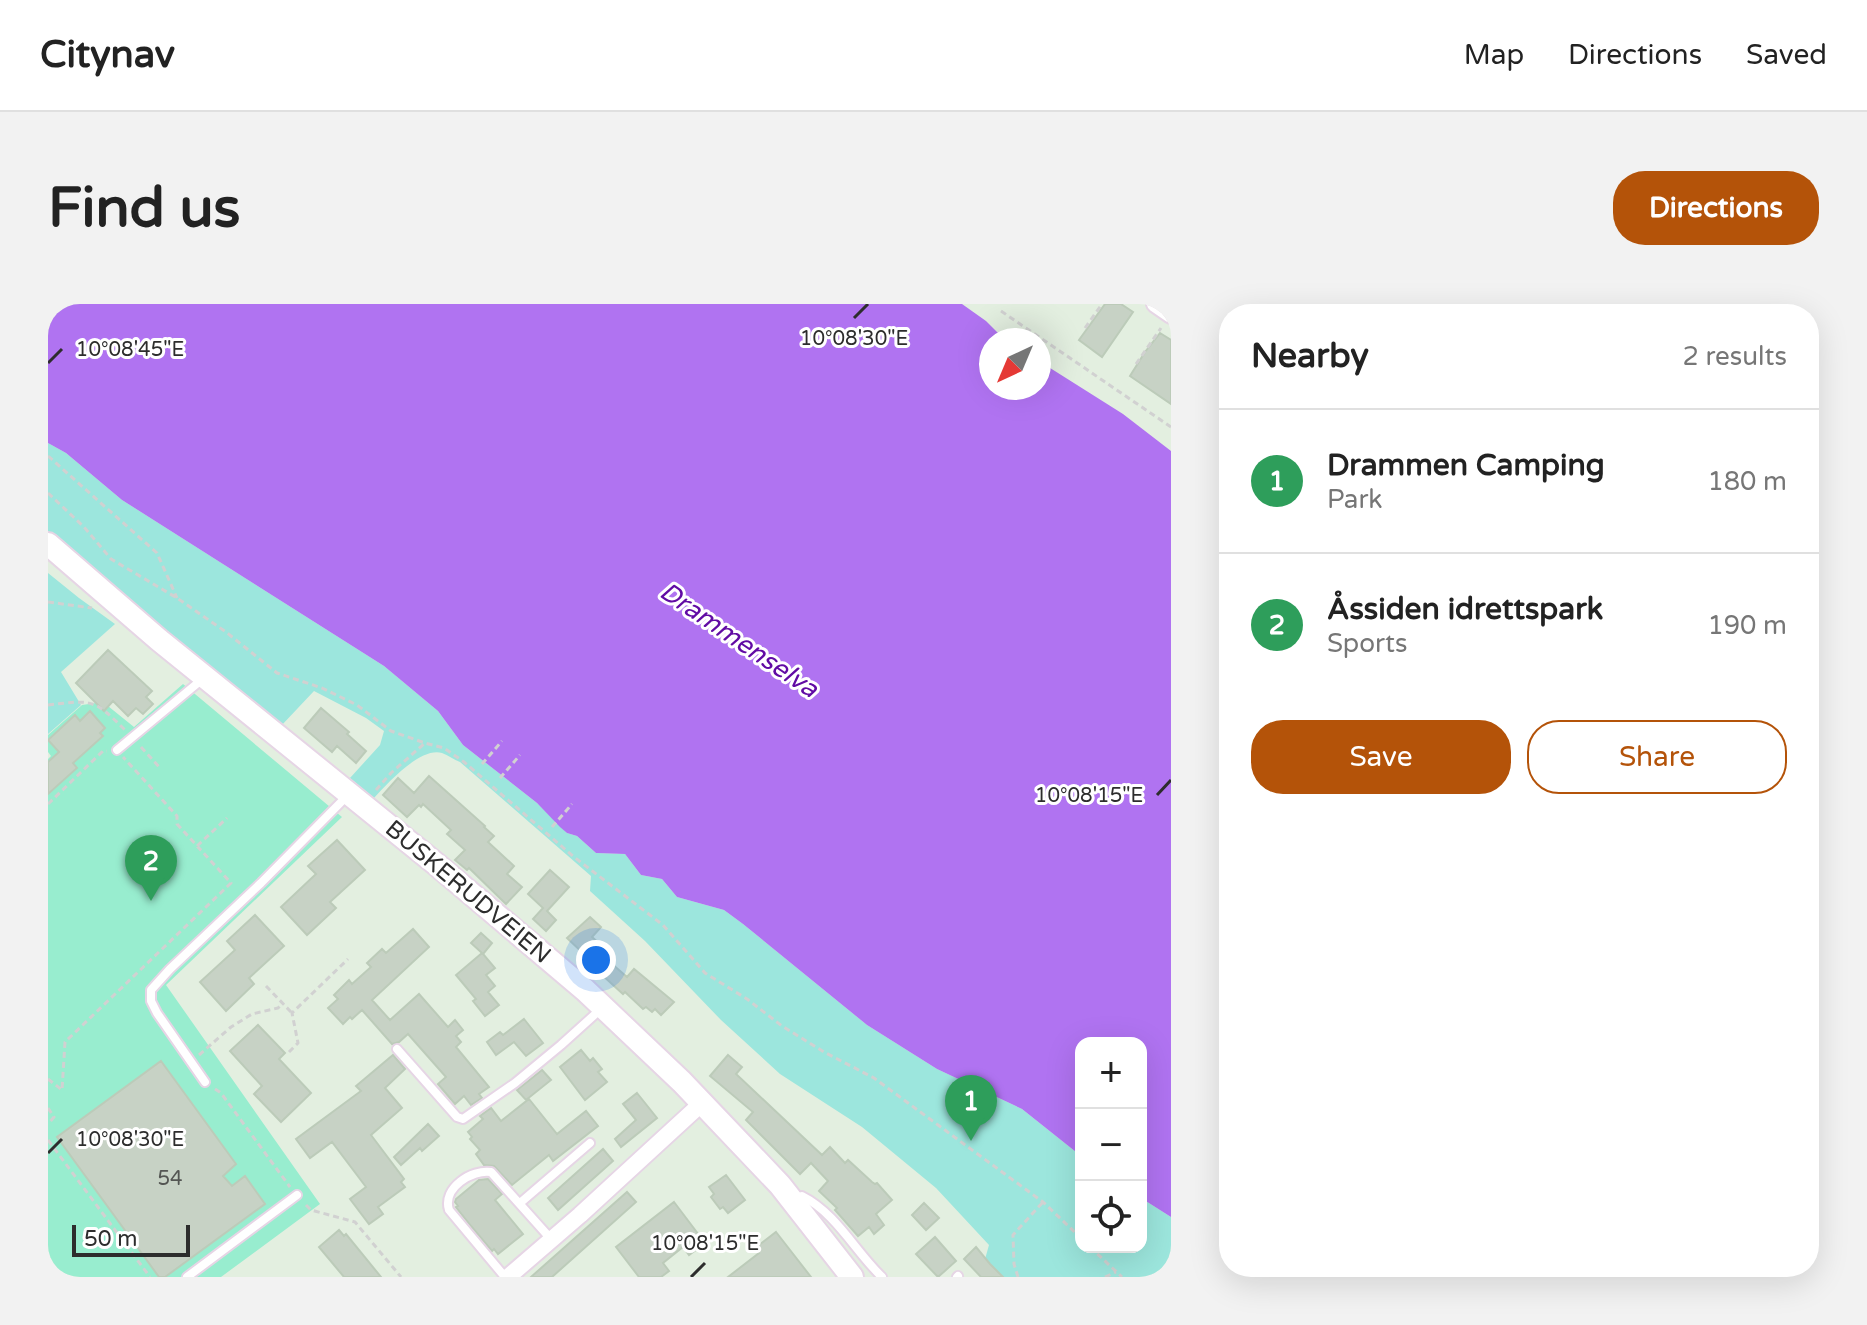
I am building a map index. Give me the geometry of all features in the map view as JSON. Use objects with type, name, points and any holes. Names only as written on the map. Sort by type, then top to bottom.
[{"type":"main road","name":"BUSKERUDVEIEN","points":[[48,544],[159,640],[468,891],[603,1007],[702,1103],[793,1199],[852,1277]]},
{"type":"street","points":[[1155,304],[1171,314]]},
{"type":"street","points":[[506,1277],[702,1103]]},
{"type":"lane","points":[[117,750],[205,676]]},
{"type":"lane","points":[[205,1082],[157,1013],[151,1001],[151,990],[261,883],[356,799]]},
{"type":"lane","points":[[397,1049],[457,1117],[463,1119],[515,1083],[603,1007]]},
{"type":"lane","points":[[520,1203],[590,1143]]},
{"type":"lane","points":[[506,1277],[449,1210],[447,1196],[467,1177],[491,1172],[551,1239]]},
{"type":"lane","points":[[187,1277],[297,1195]]},
{"type":"lane","points":[[793,1199],[802,1196],[825,1212],[882,1277]]},
{"type":"path","points":[[1085,328],[1102,304]]},
{"type":"path","points":[[1001,311],[1171,427]]},
{"type":"path","points":[[1136,364],[1171,314]]},
{"type":"path","points":[[48,456],[157,553],[177,598]]},
{"type":"path","points":[[48,493],[84,527],[111,559],[177,598],[277,673],[322,688],[357,705],[391,731],[444,748],[464,762],[574,857],[663,925],[705,973],[782,1026],[874,1078],[1043,1202],[1075,1232]]},
{"type":"path","points":[[48,602],[96,608]]},
{"type":"path","points":[[48,705],[86,701],[103,708],[160,768]]},
{"type":"path","points":[[482,764],[502,741]]},
{"type":"path","points":[[356,799],[425,743]]},
{"type":"path","points":[[48,804],[103,751],[117,750],[177,816],[177,824],[231,883],[65,1042],[62,1090],[48,1079]]},
{"type":"path","points":[[500,778],[520,755]]},
{"type":"path","points":[[552,827],[572,804]]},
{"type":"path","points":[[197,846],[227,818]]},
{"type":"path","points":[[292,1013],[348,959]]},
{"type":"path","points":[[266,986],[292,1013],[298,1043],[289,1052]]},
{"type":"path","points":[[190,1061],[231,1027],[252,1014],[278,1008],[282,1004]]},
{"type":"path","points":[[48,1108],[54,1117],[48,1124]]},
{"type":"path","points":[[48,1140],[150,1277]]},
{"type":"path","points":[[1018,1277],[1014,1264],[1013,1235],[1043,1202]]},
{"type":"path","points":[[1096,1253],[1122,1277]]},
{"type":"path","points":[[1105,1277],[1117,1272]]},
{"type":"shaded area","points":[[48,443],[66,453],[122,500],[384,666],[438,711],[463,745],[537,803],[567,833],[577,836],[596,853],[625,854],[641,875],[662,879],[677,897],[724,910],[867,1025],[937,1069],[1022,1109],[1075,1151],[1075,1253],[1147,1253],[1147,1202],[1171,1217],[1171,1277],[980,1277],[989,1245],[936,1188],[862,1127],[780,1074],[590,891],[591,876],[460,762],[442,753],[424,755],[405,768],[374,798],[350,778],[380,745],[384,731],[314,691],[281,726],[48,537]]},
{"type":"shaded area","points":[[48,573],[115,624],[61,672],[81,705],[48,734]]},
{"type":"green space","points":[[183,684],[342,817],[166,985],[320,1204],[221,1277],[48,1277],[48,759],[51,756],[48,752],[48,735],[82,705],[103,702],[134,727]]},
{"type":"water","name":"Drammenselva","points":[[48,304],[962,304],[993,328],[979,328],[979,400],[1051,400],[1051,369],[1123,414],[1171,451],[1171,1217],[1147,1202],[1147,1037],[1075,1037],[1075,1151],[1022,1109],[937,1069],[867,1025],[724,910],[677,897],[662,879],[641,875],[625,854],[596,853],[577,836],[567,833],[537,803],[463,745],[438,711],[384,666],[122,500],[66,453],[48,443]]},
{"type":"building","points":[[1105,304],[1121,304],[1133,312],[1102,357],[1079,340]]},
{"type":"building","points":[[1160,333],[1171,340],[1171,404],[1130,376]]},
{"type":"building","points":[[108,650],[152,691],[146,697],[153,704],[143,714],[136,708],[128,716],[113,701],[104,711],[76,683]]},
{"type":"building","points":[[321,708],[366,751],[356,763],[337,746],[332,752],[304,728]]},
{"type":"building","points":[[90,711],[105,728],[100,733],[103,736],[73,763],[77,768],[48,794],[48,762],[59,752],[48,740],[75,715],[80,721]]},
{"type":"building","points":[[429,776],[485,826],[494,836],[488,842],[514,866],[507,874],[522,887],[506,904],[469,868],[467,870],[455,860],[465,850],[447,834],[451,830],[423,804],[407,817],[383,795],[398,778],[414,793]]},
{"type":"building","points":[[337,840],[365,870],[330,902],[336,908],[307,935],[281,907],[316,874],[308,866]]},
{"type":"building","points":[[550,870],[569,887],[547,911],[556,920],[546,931],[533,919],[543,908],[528,894]]},
{"type":"building","points":[[255,915],[284,946],[249,978],[254,984],[226,1011],[200,982],[235,950],[227,941]]},
{"type":"building","points":[[590,917],[601,927],[592,937],[609,952],[604,957],[627,977],[634,969],[674,1002],[661,1015],[655,1009],[652,1012],[646,1007],[643,1009],[625,992],[623,994],[567,938]]},
{"type":"building","points":[[413,929],[429,947],[372,1000],[390,1020],[419,994],[448,1027],[455,1020],[463,1030],[456,1036],[461,1042],[456,1047],[489,1087],[479,1094],[482,1098],[471,1105],[464,1096],[455,1104],[438,1084],[446,1077],[408,1034],[392,1044],[362,1010],[343,1024],[328,1008],[338,999],[334,995],[349,980],[352,984],[371,967],[367,963],[382,949],[386,953]]},
{"type":"building","points":[[481,933],[492,943],[483,954],[495,968],[486,975],[495,986],[488,992],[499,1005],[485,1016],[473,1001],[476,999],[456,975],[482,953],[471,943]]},
{"type":"building","points":[[524,1019],[543,1043],[526,1056],[514,1042],[496,1055],[487,1042],[500,1032],[503,1035]]},
{"type":"building","points":[[258,1025],[285,1053],[279,1059],[311,1093],[281,1122],[254,1094],[262,1086],[230,1051]]},
{"type":"building","points":[[581,1050],[602,1069],[598,1072],[607,1082],[585,1100],[560,1067]]},
{"type":"building","points":[[393,1055],[405,1069],[385,1088],[402,1108],[371,1135],[404,1179],[401,1182],[405,1187],[378,1207],[383,1214],[369,1224],[350,1199],[366,1187],[332,1142],[310,1158],[296,1139],[361,1091],[356,1086]]},
{"type":"building","points":[[728,1055],[742,1067],[736,1074],[822,1155],[830,1147],[845,1163],[848,1160],[877,1183],[892,1200],[876,1214],[884,1225],[874,1234],[869,1227],[858,1236],[835,1210],[837,1208],[819,1191],[828,1181],[811,1163],[800,1174],[746,1120],[753,1112],[710,1076]]},
{"type":"building","points":[[161,1061],[236,1164],[223,1176],[232,1186],[245,1176],[265,1204],[165,1277],[159,1277],[57,1137]]},
{"type":"building","points":[[542,1070],[551,1080],[526,1100],[517,1090]]},
{"type":"building","points":[[637,1093],[657,1118],[621,1147],[615,1139],[636,1120],[623,1104]]},
{"type":"building","points":[[529,1099],[557,1134],[586,1111],[598,1126],[553,1161],[549,1155],[512,1185],[494,1166],[484,1165],[476,1154],[480,1150],[468,1132],[483,1119],[480,1116],[491,1108],[501,1121]]},
{"type":"building","points":[[428,1124],[439,1136],[401,1165],[394,1157]]},
{"type":"building","points":[[603,1149],[613,1161],[558,1210],[548,1198]]},
{"type":"building","points":[[726,1175],[745,1200],[728,1213],[723,1207],[720,1209],[711,1197],[714,1194],[709,1187]]},
{"type":"building","points":[[488,1179],[502,1194],[495,1200],[523,1234],[498,1254],[471,1226],[455,1202],[479,1180]]},
{"type":"building","points":[[627,1192],[636,1202],[552,1277],[531,1277]]},
{"type":"building","points":[[674,1202],[705,1243],[689,1255],[683,1247],[663,1263],[669,1271],[661,1277],[639,1277],[616,1247]]},
{"type":"building","points":[[924,1203],[939,1218],[926,1230],[912,1215]]},
{"type":"building","points":[[339,1230],[344,1236],[346,1234],[381,1277],[344,1277],[319,1247]]},
{"type":"building","points":[[776,1232],[811,1277],[728,1277],[759,1253],[755,1248]]},
{"type":"building","points":[[935,1237],[956,1261],[938,1277],[916,1254]]},
{"type":"building","points":[[976,1247],[1003,1277],[981,1277],[964,1259]]},
{"type":"place","name":"Åssiden idrettspark","points":[[151,901]]},
{"type":"place","name":"Drammen Camping","points":[[971,1141]]}]
